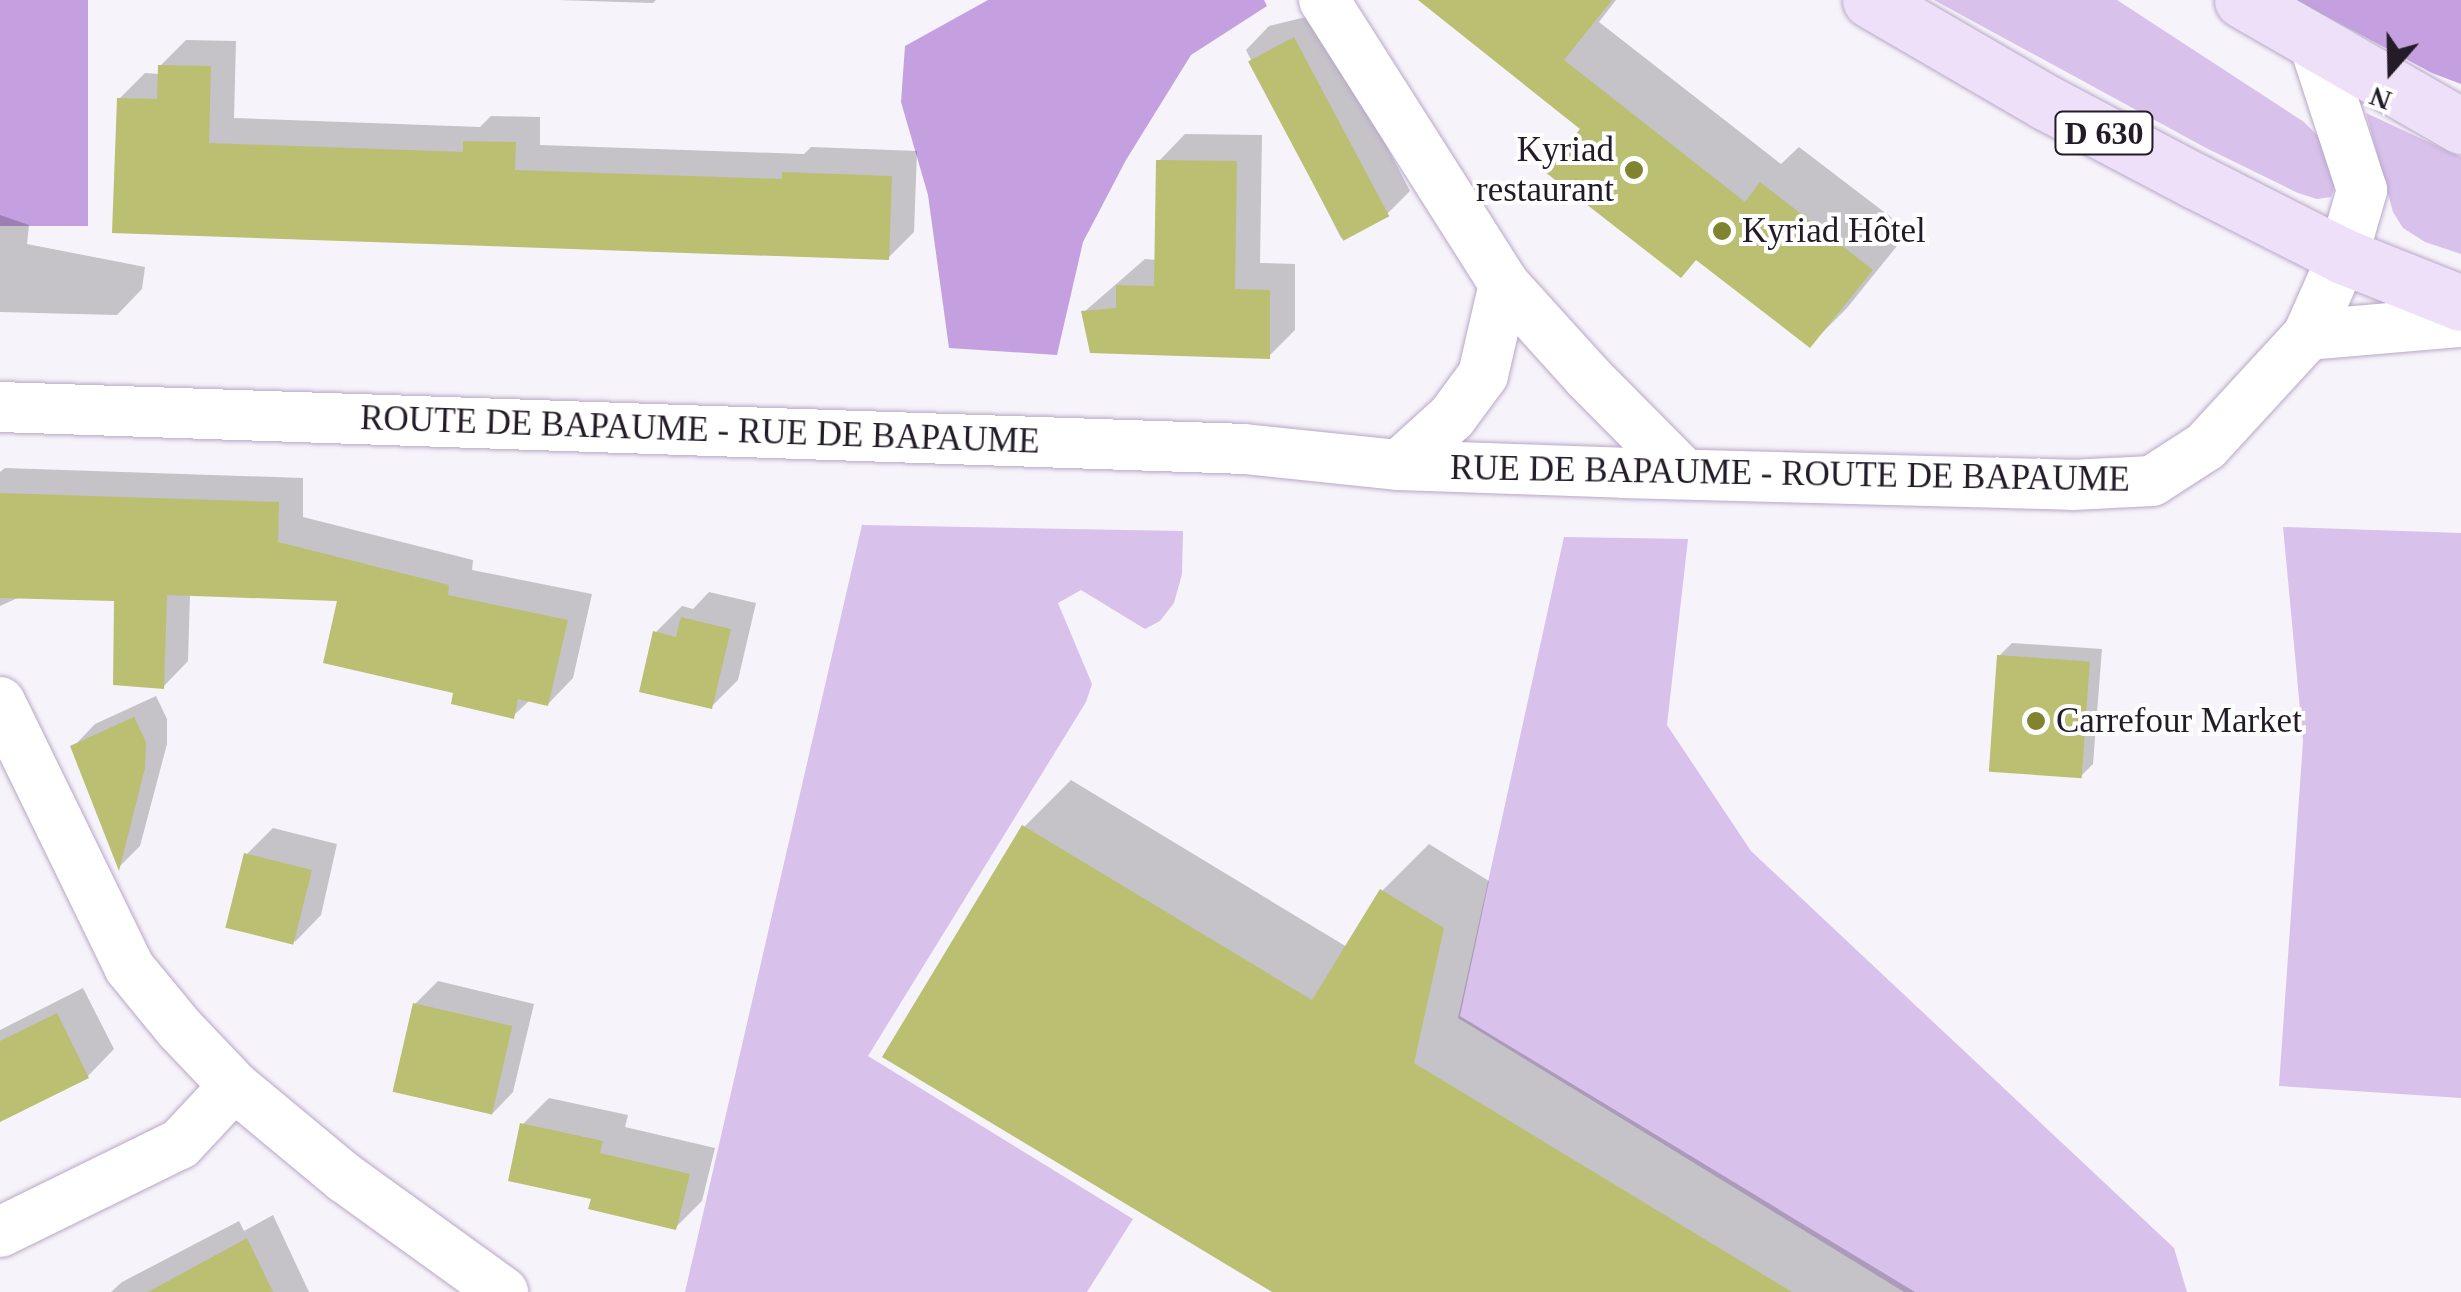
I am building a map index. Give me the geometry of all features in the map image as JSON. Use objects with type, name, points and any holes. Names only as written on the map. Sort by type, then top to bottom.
[{"type":"main road","name":"D 630","points":[[1870,0],[2047,103],[2344,256],[2461,303]]},
{"type":"main road","points":[[2242,0],[2315,46],[2461,126]]},
{"type":"street","points":[[1324,0],[1504,284],[1586,376],[1684,473]]},
{"type":"street","points":[[2315,46],[2362,190],[2344,256],[2308,335],[2461,322]]},
{"type":"street","points":[[1399,465],[1452,417],[1483,374],[1504,284]]},
{"type":"street","name":"RUE DE BAPAUME - ROUTE DE BAPAUME","points":[[1399,465],[2072,485],[2152,481],[2178,468],[2206,446],[2308,335]]},
{"type":"street","name":"ROUTE DE BAPAUME - RUE DE BAPAUME","points":[[0,407],[1244,449],[1399,465]]},
{"type":"street","points":[[0,702],[129,967],[234,1086],[345,1178],[503,1292]]},
{"type":"street","points":[[0,1232],[180,1144],[234,1086]]},
{"type":"shaded area","points":[[0,0],[88,0],[88,226],[0,226]]},
{"type":"shaded area","points":[[988,0],[1264,0],[1267,6],[1191,55],[1126,160],[1083,242],[1057,355],[949,348],[928,195],[901,102],[905,46]]},
{"type":"shaded area","points":[[1934,0],[2117,0],[2304,122],[2318,136],[2336,183],[2331,197],[2317,199],[2298,193],[2206,148]]},
{"type":"shaded area","points":[[2296,0],[2461,0],[2461,84],[2432,73]]},
{"type":"shaded area","points":[[2366,113],[2461,157],[2461,254],[2425,242],[2403,228],[2393,212]]},
{"type":"shaded area","points":[[862,525],[1183,531],[1182,574],[1174,603],[1160,621],[1145,629],[1081,590],[1058,603],[1092,684],[1086,702],[868,1056],[1133,1219],[1087,1292],[685,1292]]},
{"type":"shaded area","points":[[2283,527],[2461,533],[2461,1098],[2279,1086],[2303,741]]},
{"type":"shaded area","points":[[1564,537],[1688,539],[1667,725],[1751,851],[2174,1248],[2187,1292],[1904,1292],[1458,1018]]},
{"type":"building","name":"Kyriad Hôtel","points":[[1418,0],[1612,0],[1564,60],[1745,202],[1760,182],[1873,270],[1810,348],[1696,260],[1681,278],[1545,172],[1580,129]]},
{"type":"building","points":[[1294,37],[1389,216],[1343,241],[1248,61]]},
{"type":"building","points":[[158,65],[211,66],[209,143],[463,152],[463,141],[516,142],[515,170],[782,179],[782,172],[892,176],[889,260],[112,233],[117,98],[157,99]]},
{"type":"building","points":[[1156,160],[1237,161],[1235,289],[1270,290],[1270,359],[1090,353],[1081,311],[1116,308],[1116,285],[1154,286]]},
{"type":"building","points":[[0,493],[279,502],[278,542],[449,585],[448,595],[568,620],[548,706],[518,699],[514,719],[451,704],[453,693],[323,663],[337,601],[167,595],[164,689],[113,685],[114,601],[0,598]]},
{"type":"building","points":[[681,617],[731,629],[712,709],[639,692],[653,631],[676,637]]},
{"type":"building","points":[[1997,655],[2090,661],[2082,778],[1989,772]]},
{"type":"building","points":[[134,717],[146,742],[145,768],[119,871],[70,746]]},
{"type":"building","points":[[1022,825],[1312,1000],[1380,889],[1444,928],[1414,1063],[1792,1292],[1272,1292],[882,1057]]},
{"type":"building","points":[[244,853],[312,870],[293,945],[225,928]]},
{"type":"building","points":[[413,1003],[512,1026],[492,1115],[393,1092]]},
{"type":"building","points":[[57,1013],[89,1078],[0,1122],[0,1041]]},
{"type":"building","points":[[520,1123],[603,1141],[600,1153],[690,1174],[676,1230],[588,1209],[591,1199],[508,1181]]},
{"type":"building","points":[[247,1238],[273,1292],[148,1292]]},
{"type":"place","name":"Kyriad restaurant","points":[[1634,170]]},
{"type":"place","name":"Kyriad Hôtel","points":[[1722,231]]},
{"type":"place","name":"Carrefour Market","points":[[2036,721]]}]
